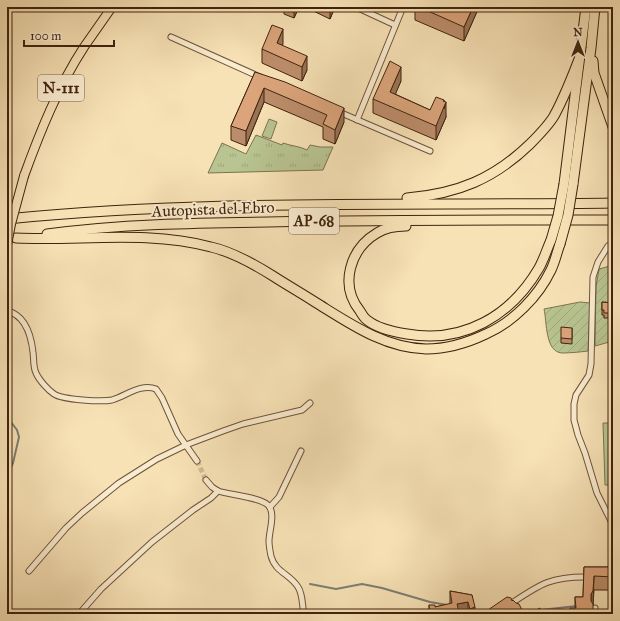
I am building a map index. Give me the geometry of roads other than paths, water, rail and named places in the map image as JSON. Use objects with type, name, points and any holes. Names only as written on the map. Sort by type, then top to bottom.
[{"type":"highway","name":"N-111","points":[[7,246],[11,224],[24,176],[39,136],[61,88],[83,48],[112,7]]},
{"type":"highway","points":[[568,184],[586,7]]},
{"type":"highway","points":[[12,239],[174,239],[213,247],[251,262],[376,338],[401,346],[425,349],[445,347],[474,339],[497,329],[521,310],[538,292],[551,270],[558,216],[568,184],[591,48],[595,7]]},
{"type":"highway","points":[[591,48],[594,73],[613,127]]},
{"type":"highway","points":[[157,208],[220,201],[408,198],[431,196],[470,185],[492,174],[515,158],[543,132],[566,94],[581,54]]},
{"type":"highway","name":"Autopista del Ebro","points":[[7,219],[157,208],[317,204],[613,203]]},
{"type":"highway","points":[[555,242],[523,291],[503,311],[484,324],[462,332],[422,337],[382,328],[367,320],[355,305],[350,292],[348,279],[356,252],[369,239],[386,229],[404,226],[541,226],[613,220]]},
{"type":"highway","name":"Autopista del Ebro","points":[[12,239],[80,230],[191,224],[296,221],[613,220]]},
{"type":"street","points":[[356,7],[395,25]]},
{"type":"street","points":[[357,120],[403,7]]},
{"type":"street","points":[[171,37],[266,79]]},
{"type":"street","points":[[336,110],[430,151]]},
{"type":"street","points":[[608,246],[598,262],[592,277],[591,364],[589,375],[579,388],[574,404],[574,420],[578,435],[586,453],[597,493],[613,525]]},
{"type":"street","points":[[7,311],[18,315],[23,320],[31,342],[36,373],[53,393],[68,398],[101,401],[112,400],[145,388],[156,389],[162,398],[178,434],[197,460]]},
{"type":"street","points":[[29,571],[66,528],[82,513],[114,487],[157,459],[186,445],[243,424],[295,413],[302,410],[310,403]]},
{"type":"street","points":[[270,508],[279,496],[301,451]]},
{"type":"street","points":[[206,480],[218,491],[268,504],[272,516],[269,546],[271,558],[277,569],[294,582],[300,590],[304,614]]},
{"type":"street","points":[[79,614],[102,589],[152,542],[187,514],[211,498],[218,491]]},
{"type":"street","points":[[506,607],[535,588],[551,580],[573,577],[597,577]]},
{"type":"street","points":[[512,603],[515,608]]},
{"type":"street","points":[[595,608],[595,614]]},
{"type":"waterway","points":[[7,403],[11,422],[17,430],[19,437],[13,463],[7,477]]},
{"type":"waterway","points":[[310,584],[336,589],[362,584],[447,605]]},
{"type":"waterway","points":[[522,612],[577,606]]},
{"type":"waterway","points":[[473,610],[486,612]]},
{"type":"tunnel","points":[[197,461],[206,480]]}]
